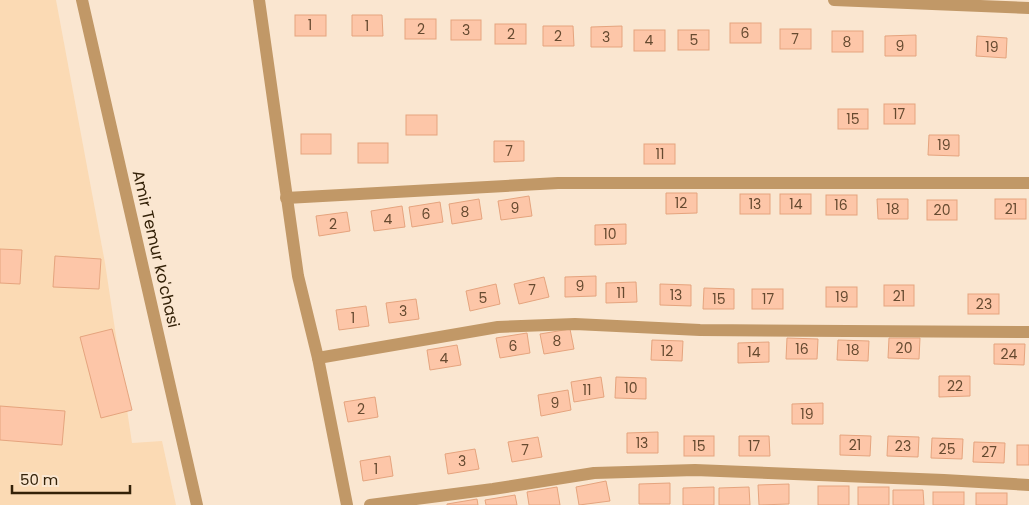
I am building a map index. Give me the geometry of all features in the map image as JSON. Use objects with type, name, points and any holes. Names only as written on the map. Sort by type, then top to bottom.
[{"type":"street","name":"Amir Temur ko'chasi","points":[[82,0],[197,505]]},
{"type":"street","points":[[259,0],[298,276],[318,358],[347,505]]},
{"type":"street","points":[[834,0],[1029,8]]},
{"type":"street","points":[[286,198],[558,183],[1029,183]]},
{"type":"street","points":[[318,358],[498,327],[575,324],[700,330],[1029,332]]},
{"type":"street","points":[[370,505],[493,489],[594,473],[696,470],[1029,485]]},
{"type":"shaded area","points":[[0,0],[56,0],[105,263],[132,443],[162,441],[176,505],[0,505]]},
{"type":"building","points":[[295,15],[326,15],[326,36],[295,36]]},
{"type":"building","points":[[352,15],[382,15],[383,36],[352,36]]},
{"type":"building","points":[[405,19],[436,19],[436,39],[405,39]]},
{"type":"building","points":[[451,20],[481,20],[481,40],[451,40]]},
{"type":"building","points":[[730,23],[761,23],[761,43],[730,43]]},
{"type":"building","points":[[495,24],[526,24],[526,44],[495,44]]},
{"type":"building","points":[[543,26],[573,26],[574,46],[543,46]]},
{"type":"building","points":[[622,26],[622,47],[591,47],[591,27]]},
{"type":"building","points":[[780,29],[811,29],[811,49],[780,49]]},
{"type":"building","points":[[634,30],[665,30],[665,51],[634,51]]},
{"type":"building","points":[[678,30],[709,30],[709,50],[678,50]]},
{"type":"building","points":[[832,31],[863,31],[863,52],[832,52]]},
{"type":"building","points":[[916,35],[916,56],[885,56],[885,36]]},
{"type":"building","points":[[977,36],[1007,38],[1006,58],[976,56]]},
{"type":"building","points":[[884,104],[915,104],[915,124],[884,124]]},
{"type":"building","points":[[838,109],[868,109],[868,129],[838,129]]},
{"type":"building","points":[[406,115],[437,115],[437,135],[406,135]]},
{"type":"building","points":[[301,134],[331,134],[331,154],[301,154]]},
{"type":"building","points":[[929,135],[959,135],[959,156],[928,155]]},
{"type":"building","points":[[494,141],[524,141],[524,161],[494,162]]},
{"type":"building","points":[[358,143],[388,143],[388,163],[358,163]]},
{"type":"building","points":[[644,144],[675,144],[675,164],[644,164]]},
{"type":"building","points":[[666,193],[697,193],[697,213],[666,214]]},
{"type":"building","points":[[740,194],[770,194],[770,214],[740,214]]},
{"type":"building","points":[[780,194],[811,194],[811,214],[780,214]]},
{"type":"building","points":[[826,195],[857,195],[857,215],[826,215]]},
{"type":"building","points":[[529,196],[532,216],[501,220],[498,201]]},
{"type":"building","points":[[479,199],[482,219],[452,224],[449,204]]},
{"type":"building","points":[[877,199],[908,199],[908,219],[878,219]]},
{"type":"building","points":[[995,199],[1026,199],[1026,219],[995,219]]},
{"type":"building","points":[[927,200],[957,200],[957,220],[927,220]]},
{"type":"building","points":[[440,202],[443,222],[412,227],[409,207]]},
{"type":"building","points":[[402,206],[405,227],[374,231],[371,211]]},
{"type":"building","points":[[347,212],[350,231],[319,236],[316,216]]},
{"type":"building","points":[[626,224],[626,244],[595,245],[595,225]]},
{"type":"building","points":[[0,249],[22,250],[20,284],[0,283]]},
{"type":"building","points":[[55,256],[101,259],[99,289],[53,287]]},
{"type":"building","points":[[596,276],[596,296],[565,297],[565,277]]},
{"type":"building","points":[[544,277],[549,297],[519,304],[514,284]]},
{"type":"building","points":[[636,282],[637,302],[606,303],[606,283]]},
{"type":"building","points":[[496,284],[500,304],[470,311],[466,291]]},
{"type":"building","points":[[660,284],[691,285],[691,306],[660,305]]},
{"type":"building","points":[[884,285],[914,285],[914,306],[884,306]]},
{"type":"building","points":[[826,287],[857,287],[857,307],[826,307]]},
{"type":"building","points":[[704,288],[734,289],[734,309],[703,309]]},
{"type":"building","points":[[752,289],[783,289],[783,309],[752,309]]},
{"type":"building","points":[[968,294],[999,294],[999,314],[968,314]]},
{"type":"building","points":[[416,299],[419,319],[389,323],[386,303]]},
{"type":"building","points":[[366,306],[369,326],[339,330],[336,310]]},
{"type":"building","points":[[112,329],[132,410],[101,418],[80,337]]},
{"type":"building","points":[[570,329],[574,349],[544,354],[540,334]]},
{"type":"building","points":[[527,333],[530,353],[500,358],[496,338]]},
{"type":"building","points":[[787,338],[818,339],[817,359],[786,359]]},
{"type":"building","points":[[889,338],[920,338],[919,359],[888,358]]},
{"type":"building","points":[[652,340],[683,341],[682,361],[651,360]]},
{"type":"building","points":[[838,340],[869,341],[868,361],[837,360]]},
{"type":"building","points":[[769,342],[769,362],[738,363],[738,343]]},
{"type":"building","points":[[994,344],[1025,344],[1024,365],[994,364]]},
{"type":"building","points":[[457,345],[461,365],[430,370],[427,350]]},
{"type":"building","points":[[939,376],[970,376],[970,396],[939,397]]},
{"type":"building","points":[[601,377],[604,397],[574,402],[571,382]]},
{"type":"building","points":[[616,377],[646,378],[646,399],[615,398]]},
{"type":"building","points":[[568,390],[571,410],[541,416],[538,395]]},
{"type":"building","points":[[375,397],[378,417],[348,422],[344,402]]},
{"type":"building","points":[[823,403],[823,424],[792,424],[792,404]]},
{"type":"building","points":[[0,406],[65,411],[62,445],[0,440]]},
{"type":"building","points":[[658,432],[658,453],[627,453],[627,433]]},
{"type":"building","points":[[840,435],[871,436],[870,456],[840,455]]},
{"type":"building","points":[[684,436],[714,436],[714,456],[684,456]]},
{"type":"building","points":[[739,436],[769,436],[770,456],[739,456]]},
{"type":"building","points":[[888,436],[919,437],[918,457],[887,456]]},
{"type":"building","points":[[538,437],[542,457],[512,462],[508,442]]},
{"type":"building","points":[[932,438],[963,439],[962,459],[931,458]]},
{"type":"building","points":[[974,442],[1005,443],[1004,463],[973,462]]},
{"type":"building","points":[[1017,445],[1029,445],[1029,465],[1017,465]]},
{"type":"building","points":[[475,449],[479,469],[448,474],[445,454]]},
{"type":"building","points":[[390,456],[393,476],[363,481],[360,461]]},
{"type":"building","points":[[606,481],[610,501],[579,505],[576,487]]},
{"type":"building","points":[[670,483],[670,504],[639,504],[639,484]]},
{"type":"building","points":[[789,484],[789,504],[759,505],[758,485]]},
{"type":"building","points":[[818,486],[849,486],[849,505],[818,505]]},
{"type":"building","points":[[557,487],[560,505],[529,505],[527,492]]},
{"type":"building","points":[[714,487],[714,505],[683,505],[683,488]]},
{"type":"building","points":[[749,487],[750,505],[719,505],[719,488]]},
{"type":"building","points":[[858,487],[889,487],[889,505],[858,505]]},
{"type":"building","points":[[893,490],[923,490],[924,505],[893,505]]},
{"type":"building","points":[[933,492],[964,492],[964,505],[933,505]]},
{"type":"building","points":[[976,493],[1007,493],[1007,505],[976,505]]},
{"type":"building","points":[[515,495],[517,505],[486,505],[485,500]]},
{"type":"building","points":[[477,499],[478,505],[447,505],[447,504]]}]
